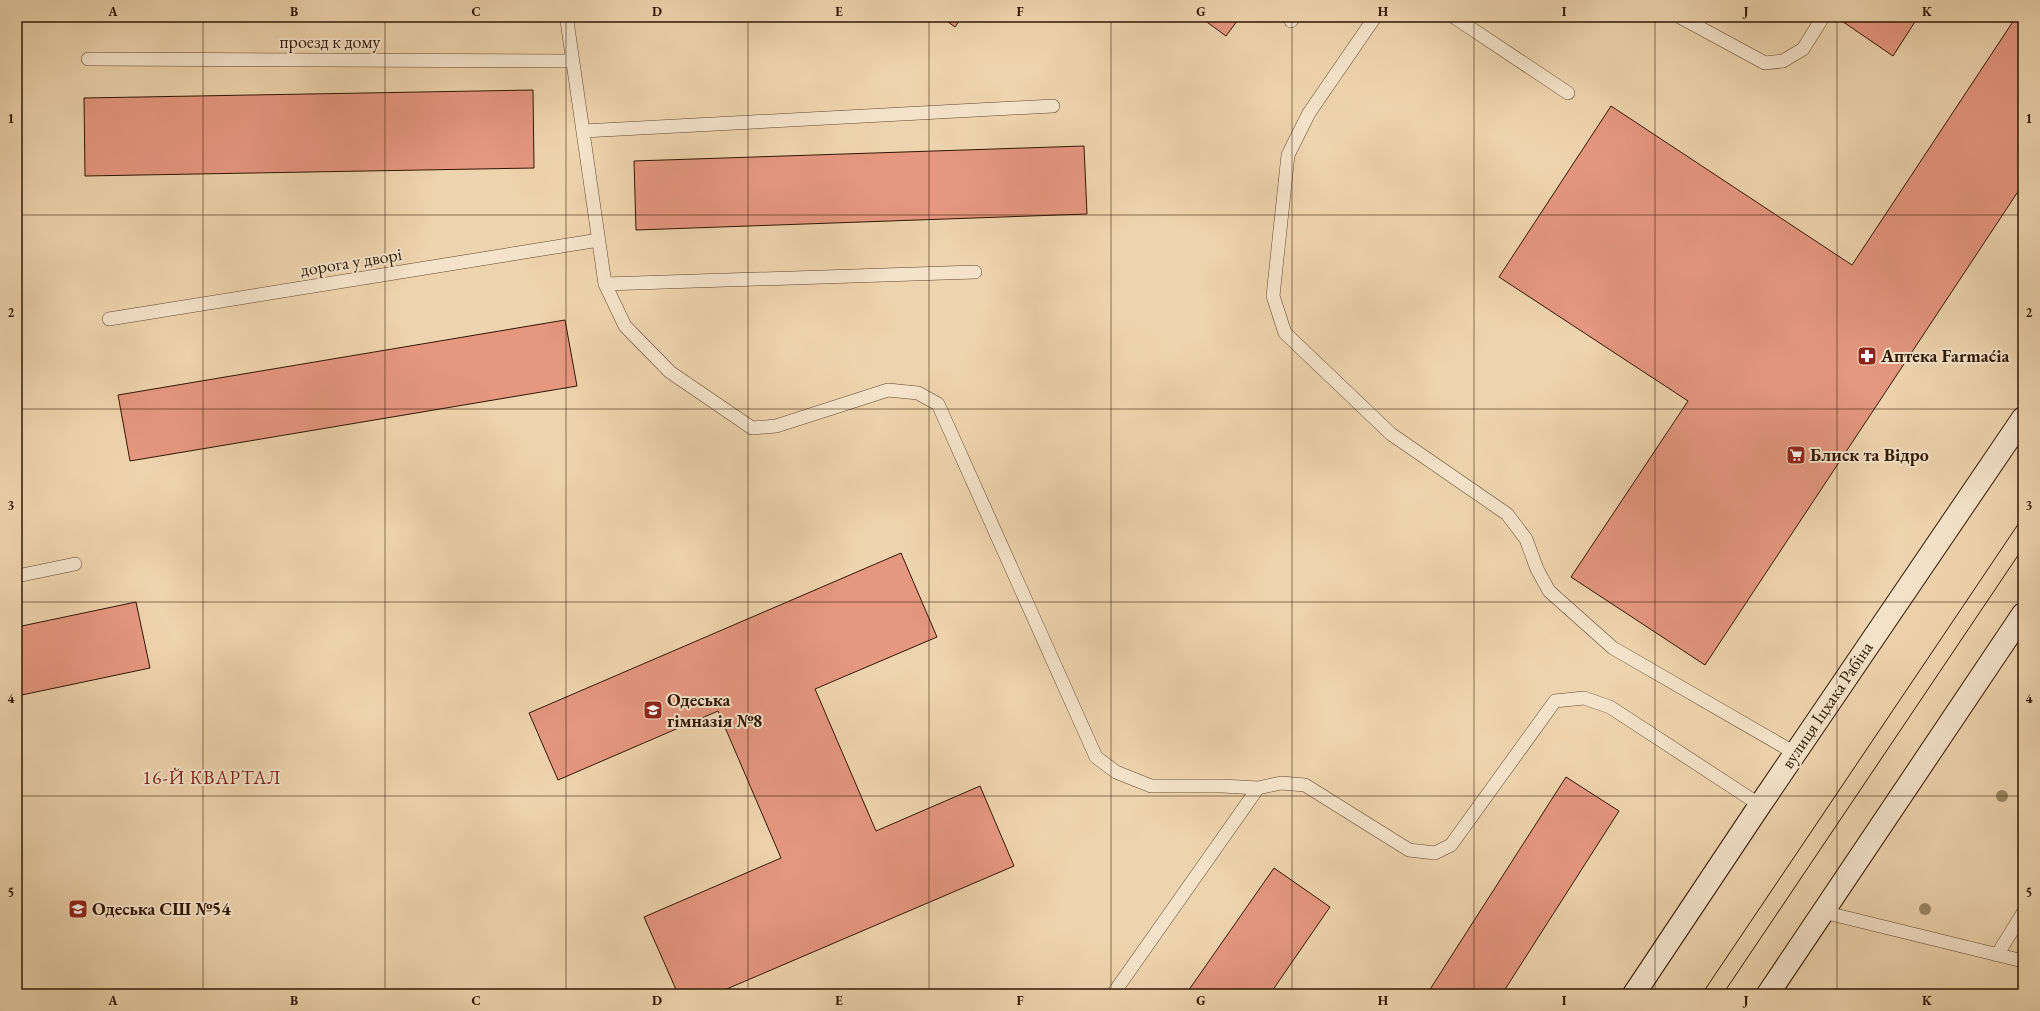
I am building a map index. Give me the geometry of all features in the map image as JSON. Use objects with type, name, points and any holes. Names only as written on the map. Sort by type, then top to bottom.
[{"type":"main road","name":"вулиця Іцхака Рабіна","points":[[1634,994],[1794,754],[2023,418]]},
{"type":"main road","points":[[1768,994],[2023,614]]},
{"type":"lane","points":[[568,17],[567,21],[572,62],[605,284],[625,326],[670,372],[752,428],[776,426],[888,390],[918,393],[938,404],[1096,757],[1116,772],[1151,786],[1222,786],[1258,788],[1282,783],[1305,785],[1409,850],[1435,853],[1451,845],[1555,701],[1584,698],[1610,707],[1760,805]]},
{"type":"lane","points":[[1375,17],[1309,113],[1288,154],[1273,296],[1286,333],[1391,434],[1507,514],[1526,539],[1537,569],[1549,591],[1613,648],[1794,754]]},
{"type":"lane","points":[[1454,17],[1568,93]]},
{"type":"lane","points":[[1680,17],[1765,62],[1783,61],[1803,49],[1823,17]]},
{"type":"lane","name":"проезд к дому","points":[[88,59],[572,62]]},
{"type":"lane","points":[[583,131],[1053,106]]},
{"type":"lane","name":"дорога у дворі","points":[[110,319],[599,240]]},
{"type":"lane","points":[[605,284],[975,272]]},
{"type":"lane","points":[[17,576],[75,564]]},
{"type":"lane","points":[[1114,994],[1258,788]]},
{"type":"lane","points":[[1823,912],[2023,961]]},
{"type":"lane","points":[[1997,955],[2023,913]]},
{"type":"building","points":[[941,17],[962,17],[955,27]]},
{"type":"building","points":[[1200,17],[1240,17],[1226,36]]},
{"type":"building","points":[[1836,17],[1918,17],[1893,56]]},
{"type":"building","points":[[2016,17],[2023,17],[2023,184],[1705,665],[1571,577],[1688,401],[1499,277],[1611,106],[1852,265]]},
{"type":"building","points":[[533,90],[534,168],[85,176],[84,98]]},
{"type":"building","points":[[1084,146],[1087,214],[636,230],[634,161]]},
{"type":"building","points":[[565,320],[577,386],[130,461],[118,395]]},
{"type":"building","points":[[901,553],[937,637],[815,689],[876,831],[980,786],[1014,866],[715,994],[678,994],[644,917],[781,858],[718,711],[558,780],[529,713]]},
{"type":"building","points":[[136,602],[150,668],[17,696],[17,627]]},
{"type":"building","points":[[1566,777],[1619,811],[1502,994],[1427,994]]},
{"type":"building","points":[[1274,868],[1330,907],[1270,994],[1186,994]]},
{"type":"tram line","points":[[1702,994],[2023,517]]},
{"type":"tram line","points":[[1723,994],[2023,548]]},
{"type":"place","name":"Аптека Farmaćia","points":[[1867,356]]},
{"type":"place","name":"Блиск та Відро","points":[[1796,455]]},
{"type":"place","name":"Одеська гімназія №8","points":[[653,710]]},
{"type":"place","name":"Одеська СШ №54","points":[[78,909]]},
{"type":"district","name":"16-Й КВАРТАЛ","points":[[212,777]]}]
